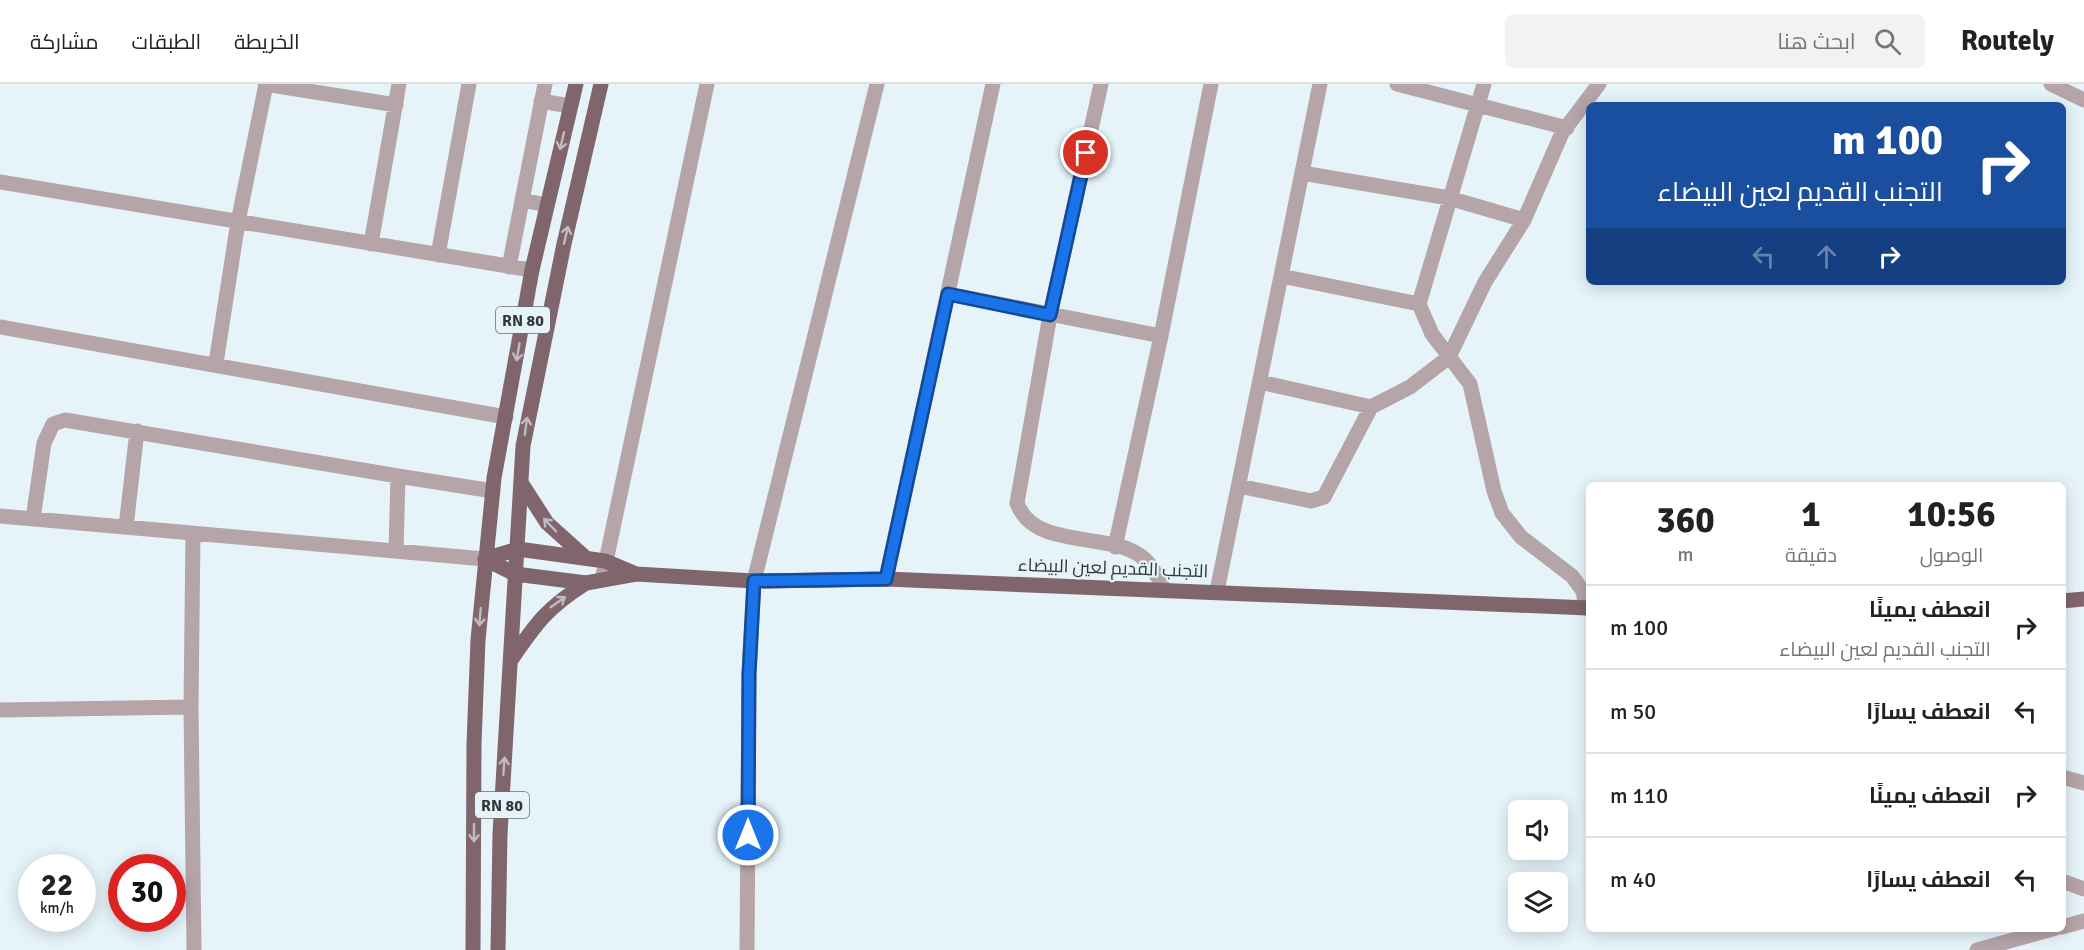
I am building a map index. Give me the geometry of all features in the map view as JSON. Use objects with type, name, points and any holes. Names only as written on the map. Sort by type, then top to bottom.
[{"type":"main road","name":"RN 80","points":[[474,950],[474,744],[485,559],[493,490],[532,270],[576,84]]},
{"type":"main road","name":"RN 80","points":[[498,950],[500,834],[515,574],[528,411],[601,84]]},
{"type":"main road","points":[[522,484],[547,523],[586,558]]},
{"type":"main road","points":[[485,559],[518,549],[605,561],[636,574]]},
{"type":"main road","points":[[485,559],[515,574],[586,583],[636,574]]},
{"type":"main road","name":"التجنب القديم لعين البيضاء","points":[[636,574],[754,581],[886,579],[1586,608]]},
{"type":"main road","points":[[511,660],[545,613],[586,583]]},
{"type":"main road","points":[[2066,601],[2084,599]]},
{"type":"street","points":[[216,363],[238,222],[265,84],[396,105]]},
{"type":"street","points":[[371,244],[399,84]]},
{"type":"street","points":[[438,255],[469,84]]},
{"type":"street","points":[[509,267],[545,84]]},
{"type":"street","points":[[602,580],[707,84]]},
{"type":"street","points":[[747,950],[749,674],[754,581],[878,84]]},
{"type":"street","points":[[886,579],[993,84]]},
{"type":"street","points":[[1101,84],[1050,315],[1017,503],[1028,521],[1050,532],[1136,553],[1153,569],[1164,589]]},
{"type":"street","points":[[1115,547],[1161,336],[1211,84]]},
{"type":"street","points":[[1217,591],[1320,84]]},
{"type":"street","points":[[1397,84],[1567,128]]},
{"type":"street","points":[[1484,84],[1419,304],[1432,334],[1470,384],[1476,397],[1494,490],[1502,513],[1521,537],[1572,576],[1583,591],[1586,604]]},
{"type":"street","points":[[1239,486],[1311,501],[1324,497],[1371,407],[1410,387],[1449,357],[1485,282],[1524,220],[1567,128],[1599,84]]},
{"type":"street","points":[[2051,84],[2084,100]]},
{"type":"street","points":[[542,101],[570,106]]},
{"type":"street","points":[[1302,173],[1449,198],[1524,220]]},
{"type":"street","points":[[0,182],[532,270]]},
{"type":"street","points":[[522,200],[548,205]]},
{"type":"street","points":[[1281,276],[1419,304]]},
{"type":"street","points":[[948,294],[1161,336]]},
{"type":"street","points":[[0,327],[216,363],[506,417]]},
{"type":"street","points":[[1260,382],[1371,407]]},
{"type":"street","points":[[33,519],[44,443],[53,424],[65,420],[493,490]]},
{"type":"street","points":[[126,527],[137,431]]},
{"type":"street","points":[[396,551],[398,476]]},
{"type":"street","points":[[0,516],[485,559]]},
{"type":"street","points":[[193,533],[191,707],[194,950]]},
{"type":"street","points":[[0,710],[191,707]]},
{"type":"street","points":[[2066,778],[2084,783]]},
{"type":"street","points":[[2066,882],[2084,889]]},
{"type":"street","points":[[2066,926],[2084,921]]},
{"type":"street","points":[[1995,947],[1999,932]]},
{"type":"street","points":[[1977,950],[1995,947],[2043,932]]},
{"type":"route","points":[[748,835],[749,674],[754,581],[886,579],[948,294],[1050,315],[1086,153]]}]
